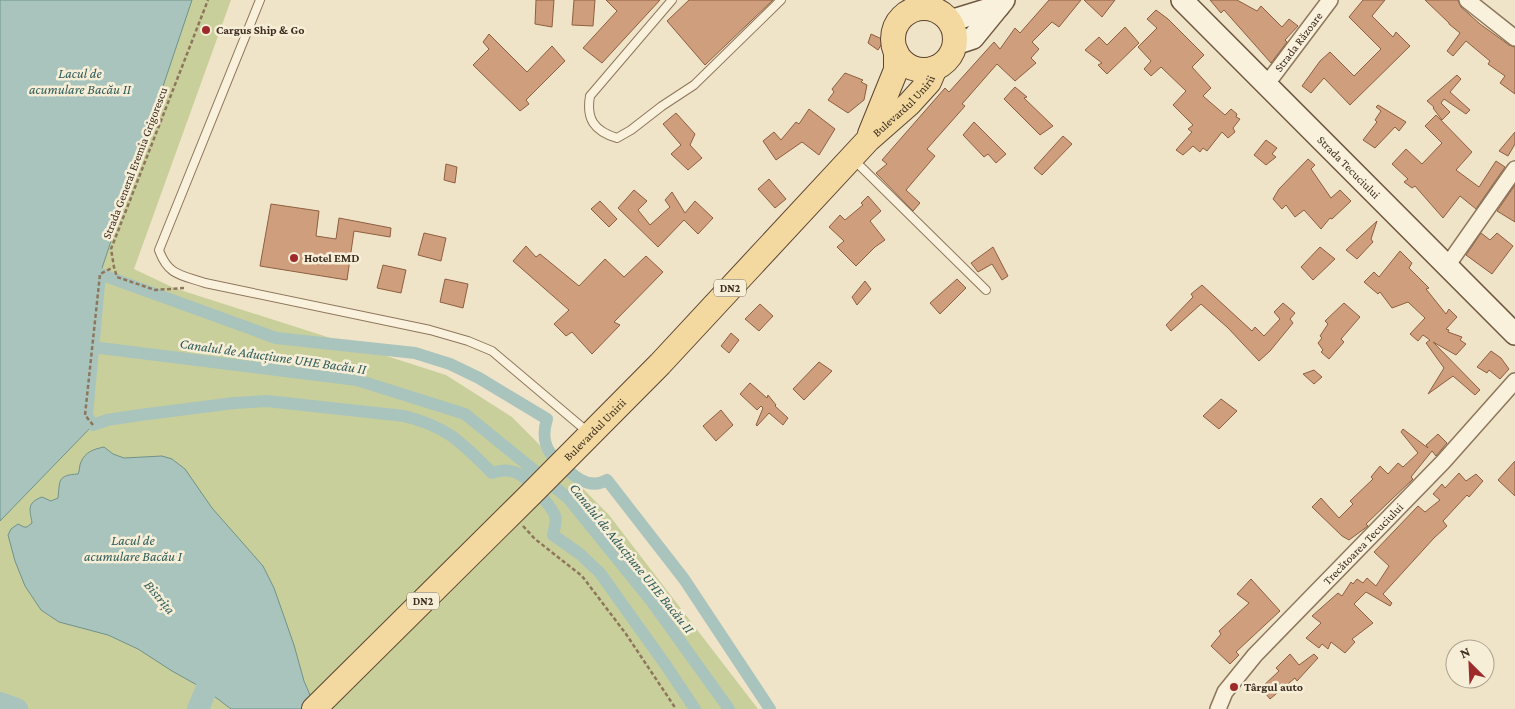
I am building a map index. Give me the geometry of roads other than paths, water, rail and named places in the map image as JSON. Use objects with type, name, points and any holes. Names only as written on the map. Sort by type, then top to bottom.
[{"type":"main road","name":"Strada Tecuciului","points":[[1182,0],[1515,334]]},
{"type":"main road","points":[[940,10],[1001,3]]},
{"type":"main road","points":[[940,10],[954,28],[955,44],[973,38],[1001,3]]},
{"type":"main road","name":"DN2","points":[[896,52],[893,34],[902,9],[908,12],[918,8],[940,10]]},
{"type":"main road","name":"DN2","points":[[935,68],[944,63],[951,55],[955,44]]},
{"type":"main road","points":[[896,52],[908,66],[926,70],[935,68]]},
{"type":"main road","name":"Bulevardul Unirii","points":[[868,140],[896,70],[896,52]]},
{"type":"main road","name":"Bulevardul Unirii","points":[[314,709],[512,514],[660,364],[868,140],[908,104],[928,82],[935,68]]},
{"type":"street","name":"Strada Răzoare","points":[[1266,85],[1330,0]]},
{"type":"street","points":[[1467,0],[1515,38]]},
{"type":"street","points":[[1447,266],[1515,169]]},
{"type":"street","name":"Trecătoarea Tecuciului","points":[[1218,709],[1224,692],[1255,655],[1443,462],[1515,381]]},
{"type":"lane","points":[[260,0],[159,250],[163,262],[172,272],[205,282],[430,330],[468,341],[492,351],[590,434]]},
{"type":"lane","points":[[672,0],[590,96],[587,111],[594,124],[603,134],[617,138],[694,85],[781,0]]},
{"type":"lane","points":[[852,158],[986,290]]},
{"type":"water","name":"Lacul de acumulare Bacău II","points":[[0,0],[192,0],[100,274],[85,415],[93,425],[0,521]]},
{"type":"water","name":"Lacul de acumulare Bacău I","points":[[104,447],[113,454],[124,458],[162,456],[172,459],[185,469],[212,508],[263,566],[274,588],[294,645],[304,681],[316,709],[231,709],[206,690],[138,649],[108,635],[59,622],[41,610],[25,586],[15,561],[8,535],[11,529],[18,524],[27,527],[32,523],[30,507],[33,502],[42,497],[51,501],[58,498],[61,480],[66,476],[78,474],[80,464],[87,453]]},
{"type":"waterway","points":[[695,709],[600,573],[580,554],[553,535],[556,523],[555,516],[550,506],[533,486],[516,472],[499,471],[492,473],[462,444],[432,425],[404,416],[267,401],[234,403],[140,415],[107,420],[93,425],[87,415],[100,274],[276,338],[415,353],[450,364],[479,378],[547,419],[544,437],[546,446],[551,454],[576,477],[584,481],[599,483],[607,480],[684,579],[770,709]]},
{"type":"waterway","name":"Canalul de Aducțiune UHE Bacău II","points":[[88,344],[92,347],[357,380],[465,414],[568,498],[652,602],[729,709]]},
{"type":"waterway","points":[[198,709],[206,690],[214,660]]},
{"type":"waterway","points":[[0,703],[17,709]]},
{"type":"place","name":"Cargus Ship & Go","points":[[206,30]]},
{"type":"place","name":"Hotel EMD","points":[[294,258]]},
{"type":"place","name":"Târgul auto","points":[[1234,687]]},
{"type":"water label","name":"Bistrița","points":[[160,597]]}]
